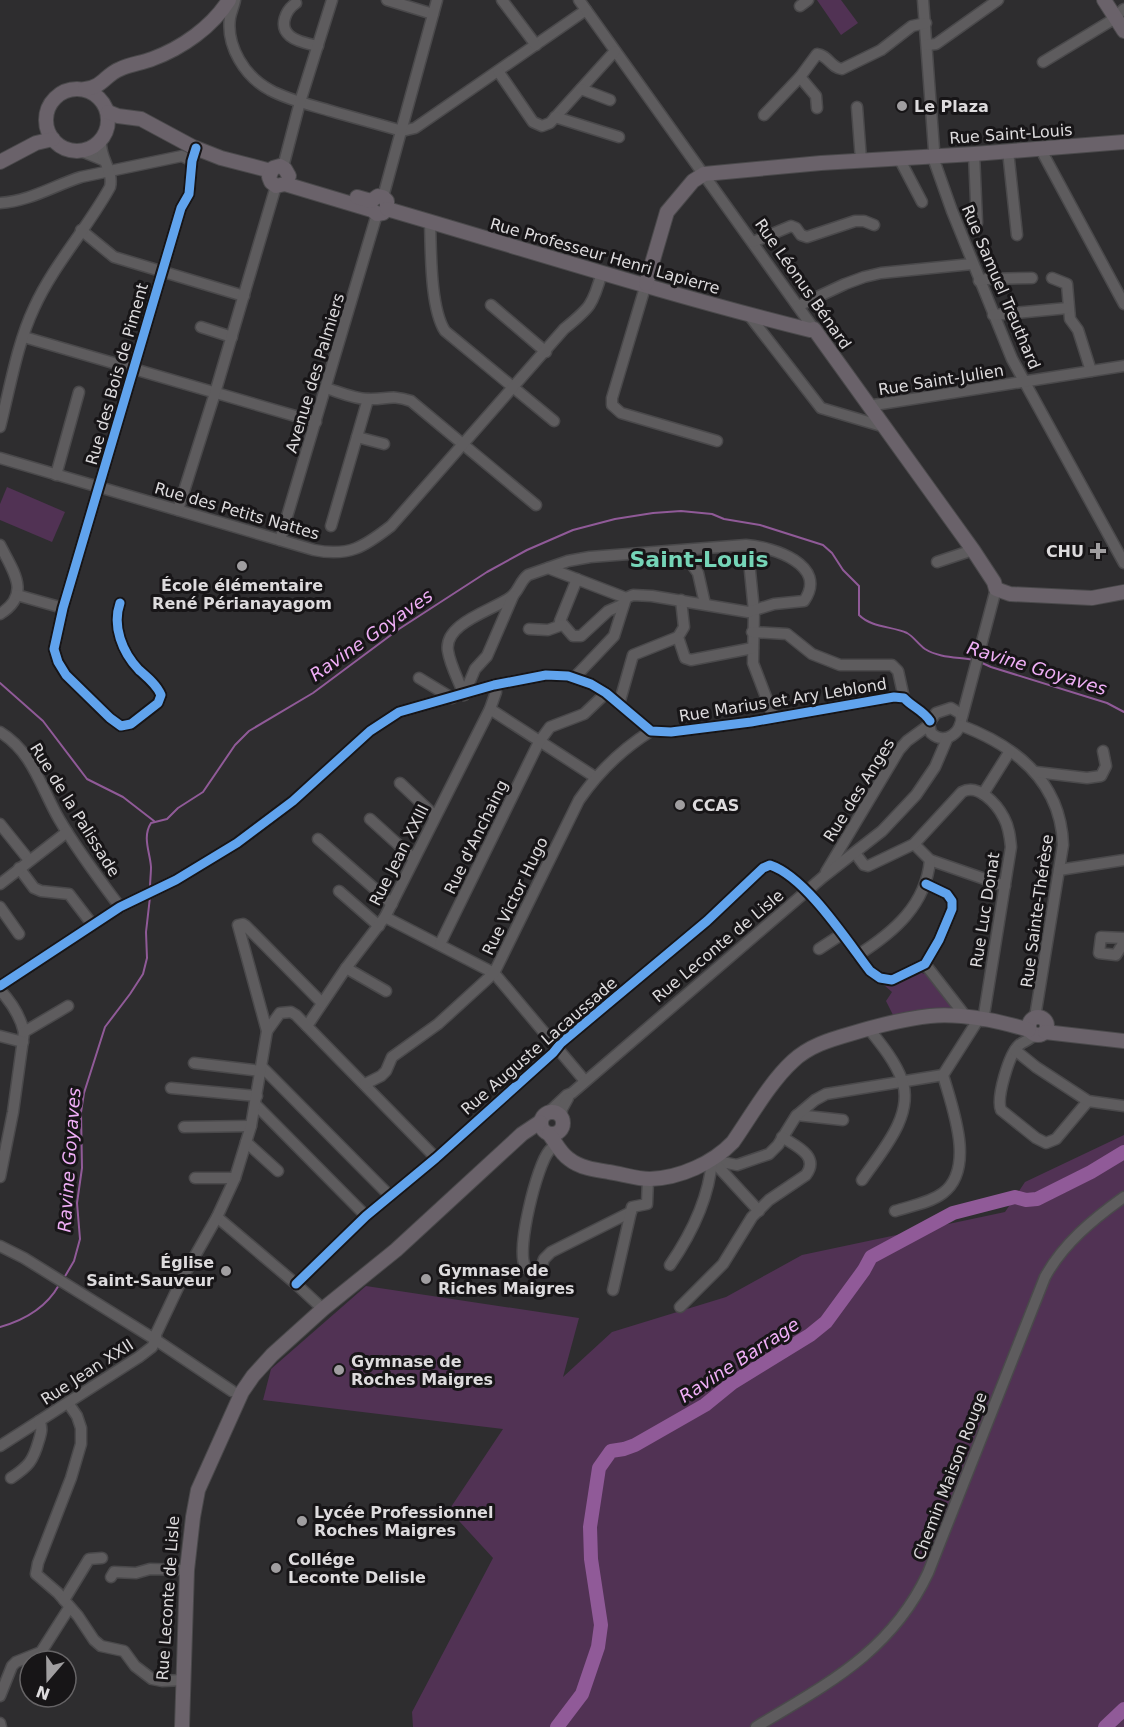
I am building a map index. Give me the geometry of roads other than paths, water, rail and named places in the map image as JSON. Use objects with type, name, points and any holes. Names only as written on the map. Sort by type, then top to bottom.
[{"type":"main road","points":[[85,89],[101,99],[108,112],[104,135],[95,146],[81,151],[68,150],[52,139],[46,126],[49,106],[55,98],[73,88],[85,89],[97,86],[120,69],[149,60],[183,44],[209,24],[229,0]]},
{"type":"main road","points":[[1104,0],[1119,13],[1124,31]]},
{"type":"main road","points":[[101,99],[103,83]]},
{"type":"main road","name":"Rue Professeur Henri Lapierre","points":[[108,112],[118,116],[141,119],[194,154]]},
{"type":"main road","name":"Rue Professeur Henri Lapierre","points":[[104,135],[126,125],[137,125],[194,154],[748,314],[810,330],[814,329]]},
{"type":"main road","points":[[36,143],[46,126]]},
{"type":"main road","points":[[0,162],[36,143],[52,139]]},
{"type":"main road","name":"Rue Saint-Louis","points":[[704,174],[861,160],[1008,152],[1124,142]]},
{"type":"main road","points":[[646,285],[667,212],[693,181],[704,174]]},
{"type":"main road","name":"Rue Léonus Bénard","points":[[814,329],[973,550],[994,582],[996,590]]},
{"type":"main road","points":[[996,590],[1010,594],[1092,598],[1124,591]]},
{"type":"main road","points":[[551,1128],[571,1161],[595,1170],[648,1179],[674,1175],[712,1160],[733,1142],[792,1061],[806,1050],[827,1041],[868,1029],[902,1020],[932,1016],[1038,1025],[1124,1041]]},
{"type":"main road","name":"Rue Leconte de Lisle","points":[[177,1727],[188,1516],[194,1489],[236,1394],[272,1355],[323,1309],[396,1250],[516,1142],[522,1134],[551,1128]]},
{"type":"main road","name":"Rue Leconte de Lisle","points":[[181,1680],[182,1727]]},
{"type":"street","points":[[235,0],[230,17],[232,43],[238,58],[249,74],[262,85],[271,91],[300,102],[402,131],[415,128],[586,10]]},
{"type":"street","points":[[178,510],[332,0]]},
{"type":"street","points":[[387,0],[433,14]]},
{"type":"street","name":"Avenue des Palmiers","points":[[280,540],[402,131],[437,0]]},
{"type":"street","points":[[502,0],[536,45]]},
{"type":"street","name":"Rue Léonus Bénard","points":[[579,0],[814,329]]},
{"type":"street","name":"Rue Samuel Treuthard","points":[[923,0],[935,156],[948,201],[1012,359],[1124,562]]},
{"type":"street","points":[[927,45],[936,44],[998,0]]},
{"type":"street","points":[[296,3],[285,14],[286,30],[292,38],[318,46]]},
{"type":"street","points":[[1043,62],[1109,22],[1119,13]]},
{"type":"street","points":[[764,115],[800,77],[817,54],[824,55],[835,67],[842,69],[881,50],[912,26],[926,23]]},
{"type":"street","points":[[498,71],[533,122],[542,126],[550,123],[615,51]]},
{"type":"street","points":[[800,77],[816,96],[817,108]]},
{"type":"street","points":[[581,89],[610,100]]},
{"type":"street","points":[[856,106],[861,160]]},
{"type":"street","points":[[555,117],[619,137]]},
{"type":"street","points":[[0,427],[24,337],[34,309],[81,230],[110,187],[110,172],[101,154],[104,135]]},
{"type":"street","points":[[1040,148],[1124,304]]},
{"type":"street","points":[[81,151],[103,160]]},
{"type":"street","points":[[1008,152],[1017,235]]},
{"type":"street","points":[[0,202],[16,202],[32,198],[66,182],[194,154]]},
{"type":"street","name":"Rue des Bois de Piment","points":[[120,603],[116,621],[124,647],[136,666],[158,688],[161,695],[158,703],[126,726],[121,726],[110,718],[66,675],[58,662],[54,649],[63,608],[181,208],[189,194],[194,154]]},
{"type":"street","points":[[974,154],[976,223]]},
{"type":"street","points":[[899,158],[922,202]]},
{"type":"street","points":[[753,242],[791,226],[803,236],[810,237],[855,221],[864,221],[874,225]]},
{"type":"street","points":[[430,222],[435,298],[440,324],[445,331],[554,421]]},
{"type":"street","points":[[81,230],[114,256],[244,296]]},
{"type":"street","points":[[798,306],[845,284],[872,275],[972,264]]},
{"type":"street","name":"Rue des Petits Nattes","points":[[0,458],[280,540],[328,553],[343,553],[370,542],[391,526],[564,329],[589,307],[602,272]]},
{"type":"street","points":[[979,281],[1032,278]]},
{"type":"street","points":[[1052,278],[1067,284],[1070,320],[1078,330],[1091,371]]},
{"type":"street","points":[[646,285],[612,398],[614,407],[621,413],[717,441]]},
{"type":"street","points":[[491,305],[546,352]]},
{"type":"street","points":[[993,315],[1068,308]]},
{"type":"street","points":[[748,314],[821,408],[885,427]]},
{"type":"street","points":[[201,327],[232,337]]},
{"type":"street","points":[[24,337],[315,422]]},
{"type":"street","name":"Rue Saint-Julien","points":[[871,407],[1124,366]]},
{"type":"street","points":[[326,388],[368,399],[389,396],[411,401],[536,505]]},
{"type":"street","points":[[56,475],[79,392]]},
{"type":"street","points":[[331,526],[368,399]]},
{"type":"street","points":[[357,437],[384,444]]},
{"type":"street","points":[[0,545],[19,587],[13,604],[0,614]]},
{"type":"street","points":[[464,695],[475,669],[487,656],[513,596],[523,579],[568,561],[590,557],[758,546],[788,557],[807,570],[810,586],[804,601],[774,604],[748,612],[681,600],[633,595],[608,611],[581,636],[573,636],[560,621],[577,579]]},
{"type":"street","points":[[937,562],[973,550]]},
{"type":"street","points":[[682,551],[698,573],[705,604]]},
{"type":"street","points":[[548,568],[625,601]]},
{"type":"street","points":[[750,571],[754,611],[752,632],[754,667],[761,679],[774,718]]},
{"type":"street","points":[[969,692],[960,703],[933,716],[929,723],[934,736],[947,739],[955,734],[961,721],[976,668],[983,634],[996,590]]},
{"type":"street","points":[[17,595],[63,608]]},
{"type":"street","points":[[464,695],[448,651],[451,636],[456,629],[513,596]]},
{"type":"street","points":[[619,704],[633,655],[678,637],[684,627],[681,600]]},
{"type":"street","points":[[574,678],[614,636],[625,601]]},
{"type":"street","points":[[529,629],[548,630],[562,625]]},
{"type":"street","points":[[752,632],[787,634],[812,654],[840,665],[892,665],[898,671],[907,701]]},
{"type":"street","points":[[678,637],[682,654],[688,659],[753,648]]},
{"type":"street","points":[[0,1177],[24,1037],[21,1019],[0,988],[92,924],[120,907],[163,887],[237,843],[293,801],[370,730],[399,712],[494,685],[546,675],[574,678],[606,693],[651,730]]},
{"type":"street","points":[[419,678],[452,698]]},
{"type":"street","name":"Rue Jean XXIII","points":[[307,1026],[392,904],[490,709],[496,692],[494,685]]},
{"type":"street","points":[[539,742],[548,729],[584,714],[606,693]]},
{"type":"street","name":"Rue Marius et Ary Leblond","points":[[651,730],[692,731],[884,698],[945,710]]},
{"type":"street","name":"Rue Marius et Ary Leblond","points":[[907,701],[922,711],[929,723]]},
{"type":"street","points":[[490,709],[595,777]]},
{"type":"street","points":[[945,710],[958,712],[961,721]]},
{"type":"street","name":"Rue Sainte-Thérèse","points":[[961,721],[1010,751],[1036,772],[1052,796],[1063,825],[1063,845],[1038,1025]]},
{"type":"street","name":"Rue des Anges","points":[[823,877],[899,750],[929,723]]},
{"type":"street","name":"Rue Victor Hugo","points":[[365,1084],[381,1076],[386,1071],[392,1057],[438,1024],[494,973],[579,800],[595,777],[621,752],[651,730]]},
{"type":"street","name":"Rue de la Palissade","points":[[0,732],[14,742],[30,761],[67,832],[120,907]]},
{"type":"street","name":"Rue Leconte de Lisle","points":[[551,1128],[567,1095],[823,877],[882,831],[916,795],[935,767],[947,739]]},
{"type":"street","name":"Rue d'Anchaing","points":[[440,944],[539,742]]},
{"type":"street","points":[[982,794],[1010,751]]},
{"type":"street","points":[[1036,772],[1087,778],[1101,776],[1106,766],[1103,751]]},
{"type":"street","points":[[400,783],[435,816]]},
{"type":"street","name":"Rue Luc Donat","points":[[914,844],[966,789],[982,794],[995,804],[1004,818],[1011,847],[1005,886],[976,1020]]},
{"type":"street","points":[[370,819],[414,859]]},
{"type":"street","points":[[0,824],[29,860]]},
{"type":"street","points":[[0,884],[67,832]]},
{"type":"street","points":[[318,839],[392,904]]},
{"type":"street","points":[[855,853],[868,866],[914,844],[930,860],[1005,886]]},
{"type":"street","points":[[858,955],[886,937],[908,914],[926,884],[930,860]]},
{"type":"street","points":[[1059,870],[1124,860]]},
{"type":"street","name":"Rue Auguste Lacaussade","points":[[296,1284],[389,1195],[436,1158],[557,1048],[698,928],[763,868],[770,865],[778,867],[808,891],[874,975],[892,980],[925,964]]},
{"type":"street","points":[[19,868],[34,888],[69,894],[92,924]]},
{"type":"street","points":[[895,1210],[942,1194],[947,1189],[957,1168],[961,1156],[961,1141],[943,1075],[976,1020],[925,964],[939,940],[952,909],[952,902],[947,894],[926,884]]},
{"type":"street","points":[[339,891],[382,921],[440,944],[494,973],[585,1081]]},
{"type":"street","points":[[0,907],[19,934]]},
{"type":"street","name":"Rue Jean XXII","points":[[0,1446],[152,1347],[183,1277],[235,1178],[251,1126],[267,1031],[237,927],[240,924],[246,926],[322,1003]]},
{"type":"street","points":[[819,949],[842,934]]},
{"type":"street","points":[[346,968],[386,991]]},
{"type":"street","points":[[0,1036],[24,1037],[68,1006]]},
{"type":"street","points":[[267,1031],[276,1017],[286,1011],[291,1012],[436,1158]]},
{"type":"street","points":[[1038,1025],[1031,1039],[1020,1043],[1007,1065],[999,1105],[1004,1114],[1046,1143],[1056,1139],[1088,1101]]},
{"type":"street","points":[[862,1180],[894,1133],[902,1115],[904,1098],[902,1081],[887,1053],[868,1029]]},
{"type":"street","points":[[1015,1050],[1036,1067],[1088,1101],[1124,1106]]},
{"type":"street","points":[[194,1063],[262,1069],[389,1195]]},
{"type":"street","points":[[712,1160],[728,1164],[744,1163],[769,1154],[797,1115],[826,1094],[943,1075]]},
{"type":"street","points":[[171,1088],[256,1100],[366,1216]]},
{"type":"street","points":[[797,1115],[843,1120]]},
{"type":"street","points":[[184,1127],[251,1126]]},
{"type":"street","points":[[551,1128],[549,1150],[527,1213],[523,1239],[525,1267],[532,1272],[537,1272],[551,1252],[631,1212]]},
{"type":"street","points":[[680,1306],[723,1264],[752,1217],[769,1200],[806,1175],[810,1169],[810,1159],[807,1154],[782,1137]]},
{"type":"street","points":[[246,1142],[278,1171]]},
{"type":"street","points":[[712,1160],[759,1211]]},
{"type":"street","points":[[669,1265],[686,1241],[698,1216],[711,1177],[712,1160]]},
{"type":"street","points":[[195,1178],[235,1178]]},
{"type":"street","points":[[613,1290],[632,1208],[647,1204],[648,1179]]},
{"type":"street","name":"Chemin Maison Rouge","points":[[756,1727],[855,1665],[876,1647],[905,1613],[928,1573],[1045,1277],[1064,1248],[1100,1215],[1124,1197]]},
{"type":"street","points":[[216,1217],[323,1309]]},
{"type":"street","points":[[0,1246],[24,1257],[156,1340],[236,1394]]},
{"type":"street","points":[[68,1403],[77,1416],[81,1428],[81,1444],[36,1574],[78,1616],[94,1641],[101,1646],[124,1651],[135,1666],[152,1679],[162,1682],[181,1680]]},
{"type":"street","points":[[11,1478],[33,1459],[42,1426],[39,1421]]},
{"type":"street","points":[[0,1696],[12,1666],[16,1662],[41,1652],[89,1559],[102,1558]]},
{"type":"street","points":[[111,1577],[114,1572],[136,1574],[150,1569],[185,1570]]},
{"type":"waterway","name":"Ravine Goyaves","points":[[150,888],[151,867],[147,834],[151,823],[167,819],[178,808],[203,792],[235,745],[249,731],[313,693],[399,629],[487,572],[527,550],[573,530],[615,519],[681,511],[712,514],[724,519],[760,525],[823,545],[859,586],[859,615],[864,619],[876,625],[907,633],[930,652],[974,660]]},
{"type":"waterway","name":"Ravine Goyaves","points":[[980,662],[1107,703],[1124,712]]},
{"type":"waterway","points":[[0,683],[43,721],[87,779],[123,797],[154,821]]},
{"type":"waterway","name":"Ravine Goyaves","points":[[64,1278],[74,1261],[80,1239],[77,1203],[82,1168],[81,1112],[84,1093],[105,1027],[143,974],[147,958],[146,932],[150,897]]},
{"type":"waterway","name":"Ravine Barrage","points":[[557,1727],[582,1694],[598,1647],[601,1625],[591,1559],[590,1527],[599,1468],[611,1451],[635,1445],[705,1405],[732,1383],[810,1335],[826,1322],[871,1257],[953,1213],[1015,1197],[1026,1200],[1037,1199],[1091,1172],[1124,1152]]},
{"type":"waterway","name":"Ravine Goyaves","points":[[0,1327],[34,1312],[48,1300],[59,1285]]},
{"type":"waterway","points":[[1105,1727],[1124,1709]]},
{"type":"place","name":"Le Plaza","points":[[902,106]]},
{"type":"place","name":"CHU","points":[[1098,551]]},
{"type":"place","name":"École élémentaire René Périanayagom","points":[[242,566]]},
{"type":"place","name":"CCAS","points":[[680,805]]},
{"type":"place","name":"Église Saint-Sauveur","points":[[226,1271]]},
{"type":"place","name":"Gymnase de Riches Maigres","points":[[426,1279]]},
{"type":"place","name":"Gymnase de Roches Maigres","points":[[339,1370]]},
{"type":"place","name":"Lycée Professionnel Roches Maigres","points":[[302,1521]]},
{"type":"place","name":"Collége Leconte Delisle","points":[[276,1568]]},
{"type":"district","name":"Saint-Louis","points":[[699,559]]}]
